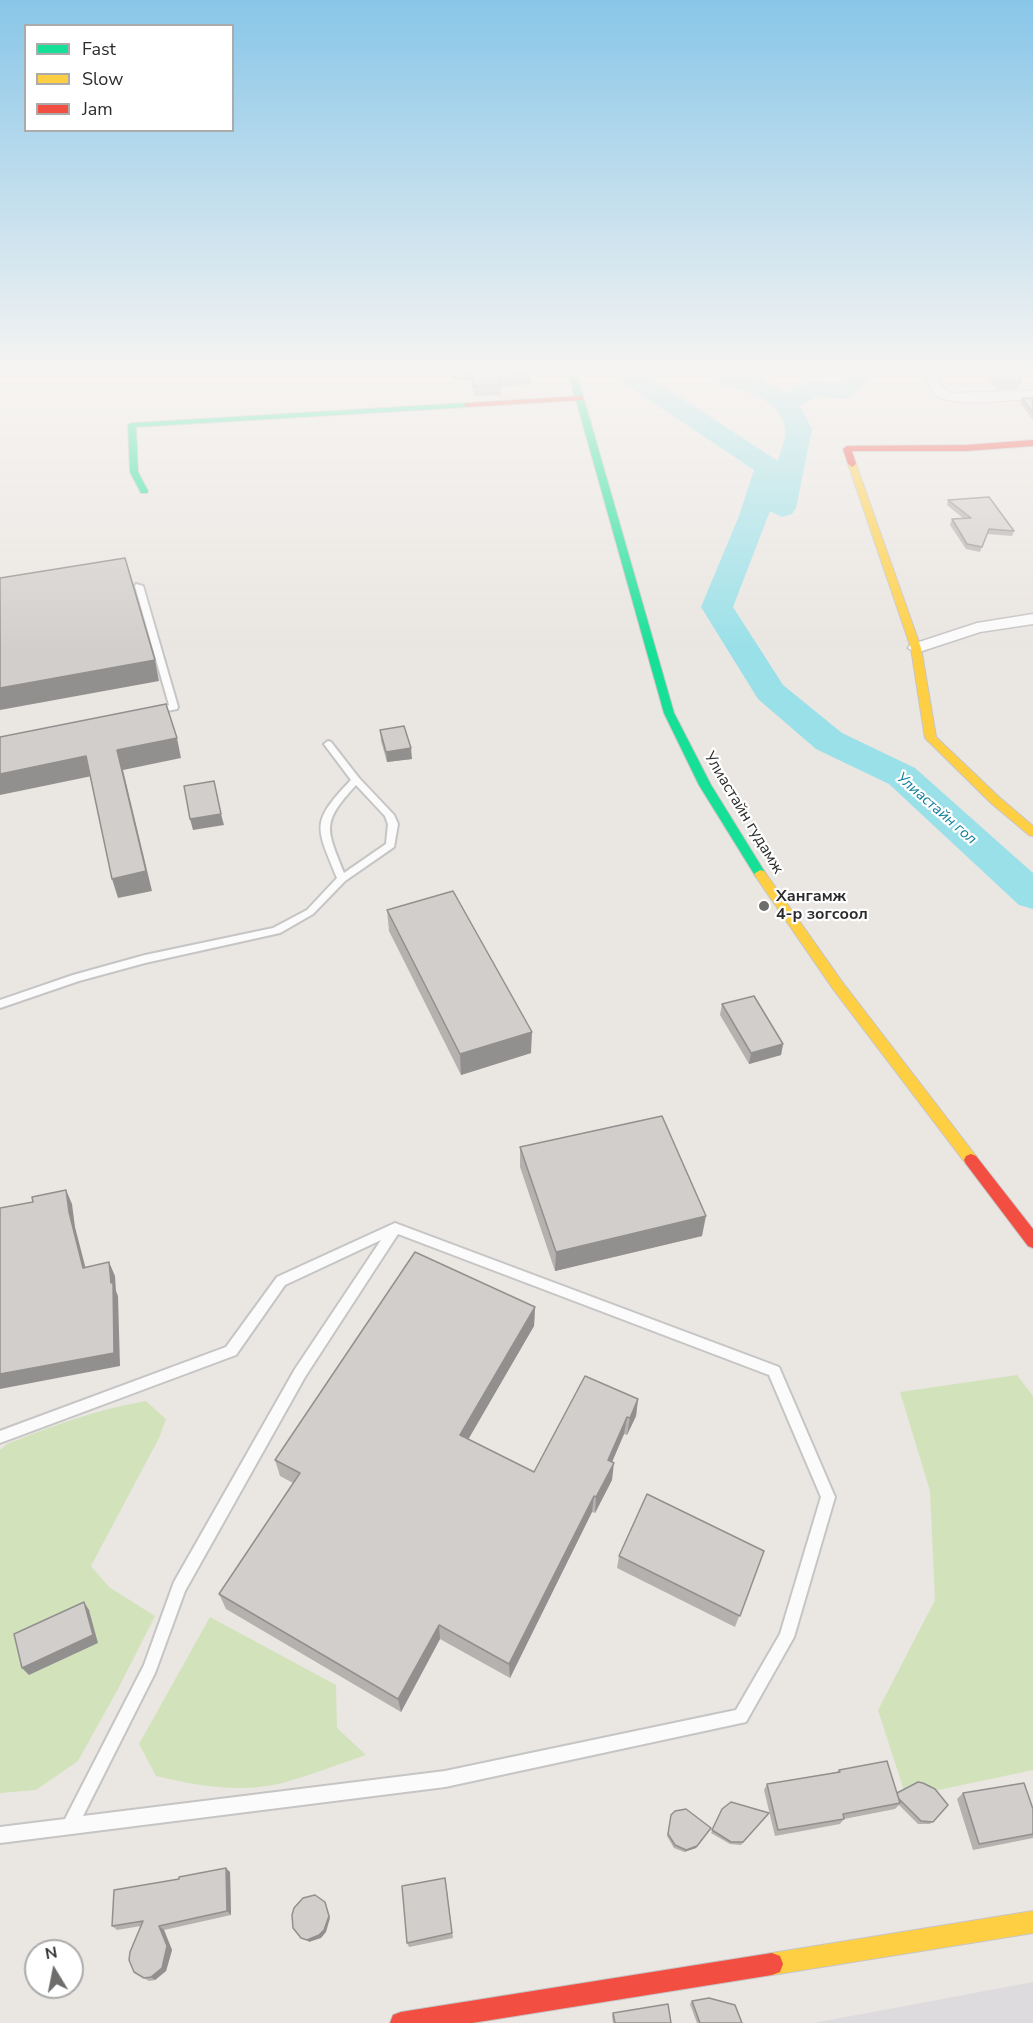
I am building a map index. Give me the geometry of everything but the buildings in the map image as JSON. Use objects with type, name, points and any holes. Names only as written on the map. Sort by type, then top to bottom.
[{"type":"street","points":[[134,462],[134,472],[144,491]]},
{"type":"street","name":"Улиастайн гудамж","points":[[598,462],[669,713],[690,758],[719,810],[792,925],[1033,1241]]},
{"type":"street","points":[[852,462],[916,648],[932,738],[995,800],[1033,832]]},
{"type":"street","points":[[916,648],[977,628],[1033,619]]},
{"type":"street","points":[[401,2023],[1033,1922]]},
{"type":"lane","points":[[139,586],[174,707],[139,714]]},
{"type":"lane","points":[[0,1004],[67,981],[145,959],[251,939],[276,931],[310,912],[342,879],[391,845],[393,824],[388,815],[356,780],[328,744]]},
{"type":"lane","points":[[342,879],[322,828],[325,816],[356,780]]},
{"type":"lane","points":[[69,1827],[150,1668],[179,1587],[300,1372],[395,1228]]},
{"type":"lane","points":[[0,1437],[231,1351],[281,1281],[395,1228],[774,1371],[828,1497],[787,1636],[741,1717],[445,1779],[0,1835]]},
{"type":"shaded area","points":[[1033,1982],[1033,2023],[814,2023]]},
{"type":"green space","points":[[1017,1375],[1033,1396],[1033,1770],[906,1797],[878,1710],[935,1600],[930,1491],[900,1392]]},
{"type":"green space","points":[[146,1401],[166,1419],[159,1438],[91,1566],[109,1587],[155,1616],[78,1761],[36,1790],[0,1793],[0,1450],[7,1444],[75,1419]]},
{"type":"green space","points":[[210,1617],[336,1685],[337,1728],[366,1755],[286,1782],[254,1788],[204,1785],[156,1776],[139,1744]]},
{"type":"waterway","name":"Улиастайн гол","points":[[762,462],[769,467],[754,516],[717,607],[770,692],[829,741],[902,776],[1033,895]]},
{"type":"waterway","points":[[782,508],[792,462]]},
{"type":"traffic: fast","points":[[134,462],[134,472],[144,491]]},
{"type":"traffic: fast","points":[[598,462],[669,713],[705,785],[760,874]]},
{"type":"traffic: slow","points":[[852,464],[916,648],[931,738],[995,800],[1033,832]]},
{"type":"traffic: slow","points":[[760,874],[838,986],[971,1160]]},
{"type":"traffic: slow","points":[[772,1964],[1033,1922]]},
{"type":"traffic: jam","points":[[971,1160],[1033,1241]]},
{"type":"traffic: jam","points":[[401,2023],[772,1964]]},
{"type":"place","name":"Хангамж 4-р зогсоол","points":[[764,906]]}]
